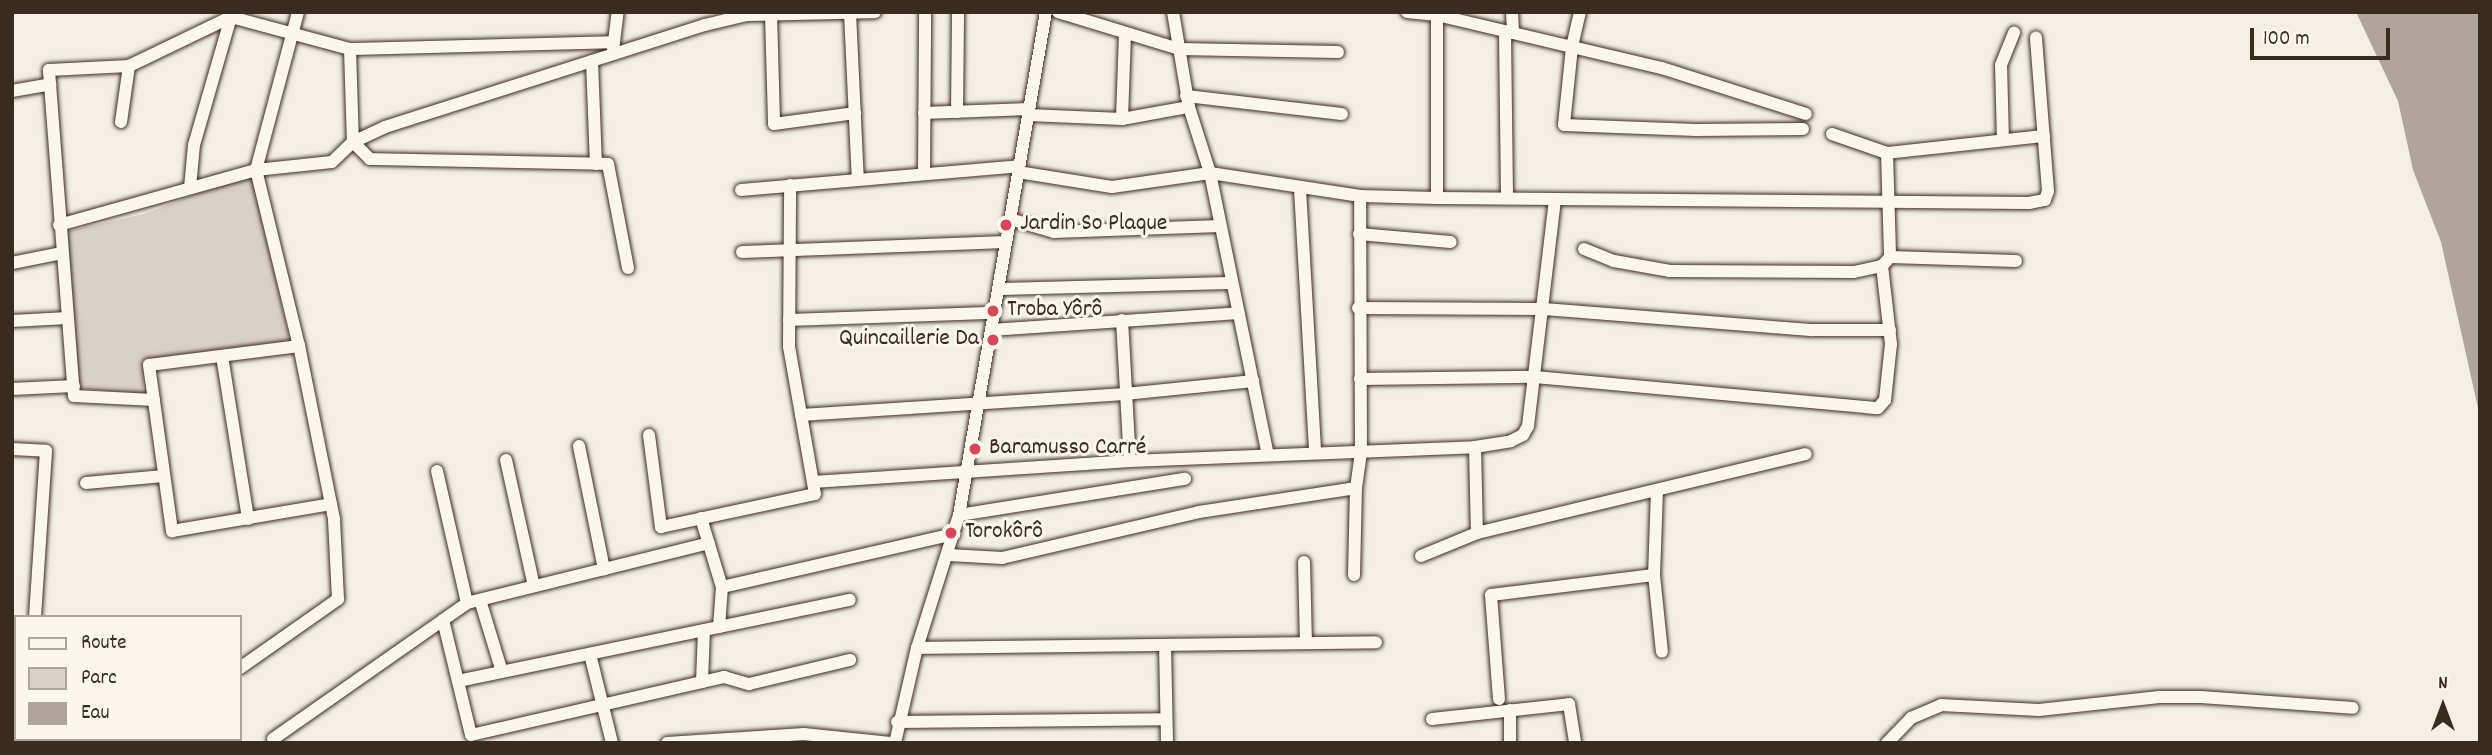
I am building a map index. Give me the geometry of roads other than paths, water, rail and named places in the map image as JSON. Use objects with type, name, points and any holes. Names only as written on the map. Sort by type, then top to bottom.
[{"type":"street","points":[[242,667],[338,599],[331,504],[299,346],[256,170],[298,12]]},
{"type":"street","points":[[613,48],[618,12]]},
{"type":"street","points":[[59,225],[256,170],[332,162],[353,142],[385,127],[592,61],[613,48],[705,18],[875,12]]},
{"type":"street","points":[[924,174],[925,12]]},
{"type":"street","points":[[957,112],[958,12]]},
{"type":"street","points":[[667,743],[804,734],[893,743],[917,648],[949,555],[959,515],[1046,12]]},
{"type":"street","points":[[1058,12],[1179,49],[1338,52]]},
{"type":"street","points":[[1173,12],[1188,101],[1210,173],[1268,454]]},
{"type":"street","points":[[1407,12],[1437,14],[1662,68],[1806,114]]},
{"type":"street","points":[[1507,198],[1509,33],[1512,12]]},
{"type":"street","points":[[1580,12],[1572,47],[1564,125],[1804,129]]},
{"type":"street","points":[[850,13],[858,180]]},
{"type":"street","points":[[771,14],[774,124],[855,113]]},
{"type":"street","points":[[1437,14],[1437,198]]},
{"type":"street","points":[[190,188],[194,145],[232,15]]},
{"type":"street","points":[[154,400],[74,396],[49,69],[129,66],[232,15],[350,49],[613,48]]},
{"type":"street","points":[[2003,140],[2001,65],[2014,32]]},
{"type":"street","points":[[1122,119],[1125,33]]},
{"type":"street","points":[[741,190],[924,174],[1019,169],[1112,187],[1210,173],[1300,189],[1437,198],[2029,203],[2045,200],[2048,183],[2036,37]]},
{"type":"street","points":[[350,49],[353,142],[370,159],[608,164],[628,268]]},
{"type":"street","points":[[592,61],[596,164]]},
{"type":"street","points":[[121,122],[129,66]]},
{"type":"street","points":[[12,91],[50,85]]},
{"type":"street","points":[[924,113],[1029,112],[1122,119],[1188,101],[1342,114]]},
{"type":"street","points":[[1832,134],[1886,153],[2044,136]]},
{"type":"street","points":[[1360,379],[1535,377],[1878,408],[1885,400],[1891,330],[1886,262],[1886,153]]},
{"type":"street","points":[[649,435],[661,527],[815,494],[789,347],[790,186]]},
{"type":"street","points":[[1300,189],[1315,453]]},
{"type":"street","points":[[1354,575],[1356,488],[1361,451],[1358,308],[1360,195]]},
{"type":"street","points":[[813,482],[1130,461],[1475,447],[1511,441],[1523,435],[1528,426],[1555,200]]},
{"type":"street","points":[[1010,219],[1054,232],[1220,226]]},
{"type":"street","points":[[1359,234],[1451,243]]},
{"type":"street","points":[[742,252],[1006,243]]},
{"type":"street","points":[[1584,249],[1614,261],[1670,271],[1854,272],[1886,262],[2016,261]]},
{"type":"street","points":[[12,263],[62,253]]},
{"type":"street","points":[[998,289],[1232,283]]},
{"type":"street","points":[[1358,308],[1544,309],[1813,330],[1891,330]]},
{"type":"street","points":[[789,320],[994,313]]},
{"type":"street","points":[[991,330],[1238,313]]},
{"type":"street","points":[[12,321],[67,318]]},
{"type":"street","points":[[1122,320],[1130,461]]},
{"type":"street","points":[[299,346],[149,365],[172,531],[331,504]]},
{"type":"street","points":[[222,356],[248,519]]},
{"type":"street","points":[[801,415],[1125,394],[1253,381]]},
{"type":"street","points":[[12,389],[74,386]]},
{"type":"street","points":[[579,446],[604,569]]},
{"type":"street","points":[[1475,447],[1477,533]]},
{"type":"street","points":[[12,449],[46,451],[36,615]]},
{"type":"street","points":[[1420,556],[1477,533],[1806,454]]},
{"type":"street","points":[[506,460],[534,586]]},
{"type":"street","points":[[438,471],[473,601],[502,672]]},
{"type":"street","points":[[86,483],[164,476]]},
{"type":"street","points":[[959,515],[1185,479]]},
{"type":"street","points":[[949,555],[1002,558],[1199,512],[1356,488]]},
{"type":"street","points":[[1657,490],[1654,575],[1662,652]]},
{"type":"street","points":[[701,518],[722,587],[719,627]]},
{"type":"street","points":[[722,587],[954,534]]},
{"type":"street","points":[[273,739],[473,601],[709,543]]},
{"type":"street","points":[[1304,562],[1306,643]]},
{"type":"street","points":[[1499,699],[1491,595],[1654,575]]},
{"type":"street","points":[[458,681],[850,600]]},
{"type":"street","points":[[443,620],[471,735],[724,677],[749,684],[850,660]]},
{"type":"street","points":[[702,682],[704,630]]},
{"type":"street","points":[[917,648],[1376,642]]},
{"type":"street","points":[[1165,645],[1167,743]]},
{"type":"street","points":[[590,654],[612,743]]},
{"type":"street","points":[[1887,743],[1911,718],[1941,705],[2039,710],[2159,697],[2201,697],[2353,708]]},
{"type":"street","points":[[1432,719],[1569,704],[1575,743]]},
{"type":"street","points":[[1510,710],[1510,743]]},
{"type":"street","points":[[897,722],[1166,719]]},
{"type":"water","points":[[2356,12],[2480,12],[2480,417],[2441,242],[2413,170],[2398,101]]},
{"type":"place","name":"Jardin So Plaque","points":[[1006,225]]},
{"type":"place","name":"Troba Yôrô","points":[[993,311]]},
{"type":"place","name":"Quincaillerie Da","points":[[993,340]]},
{"type":"place","name":"Baramusso Carré","points":[[975,449]]},
{"type":"place","name":"Torokôrô","points":[[951,533]]}]
